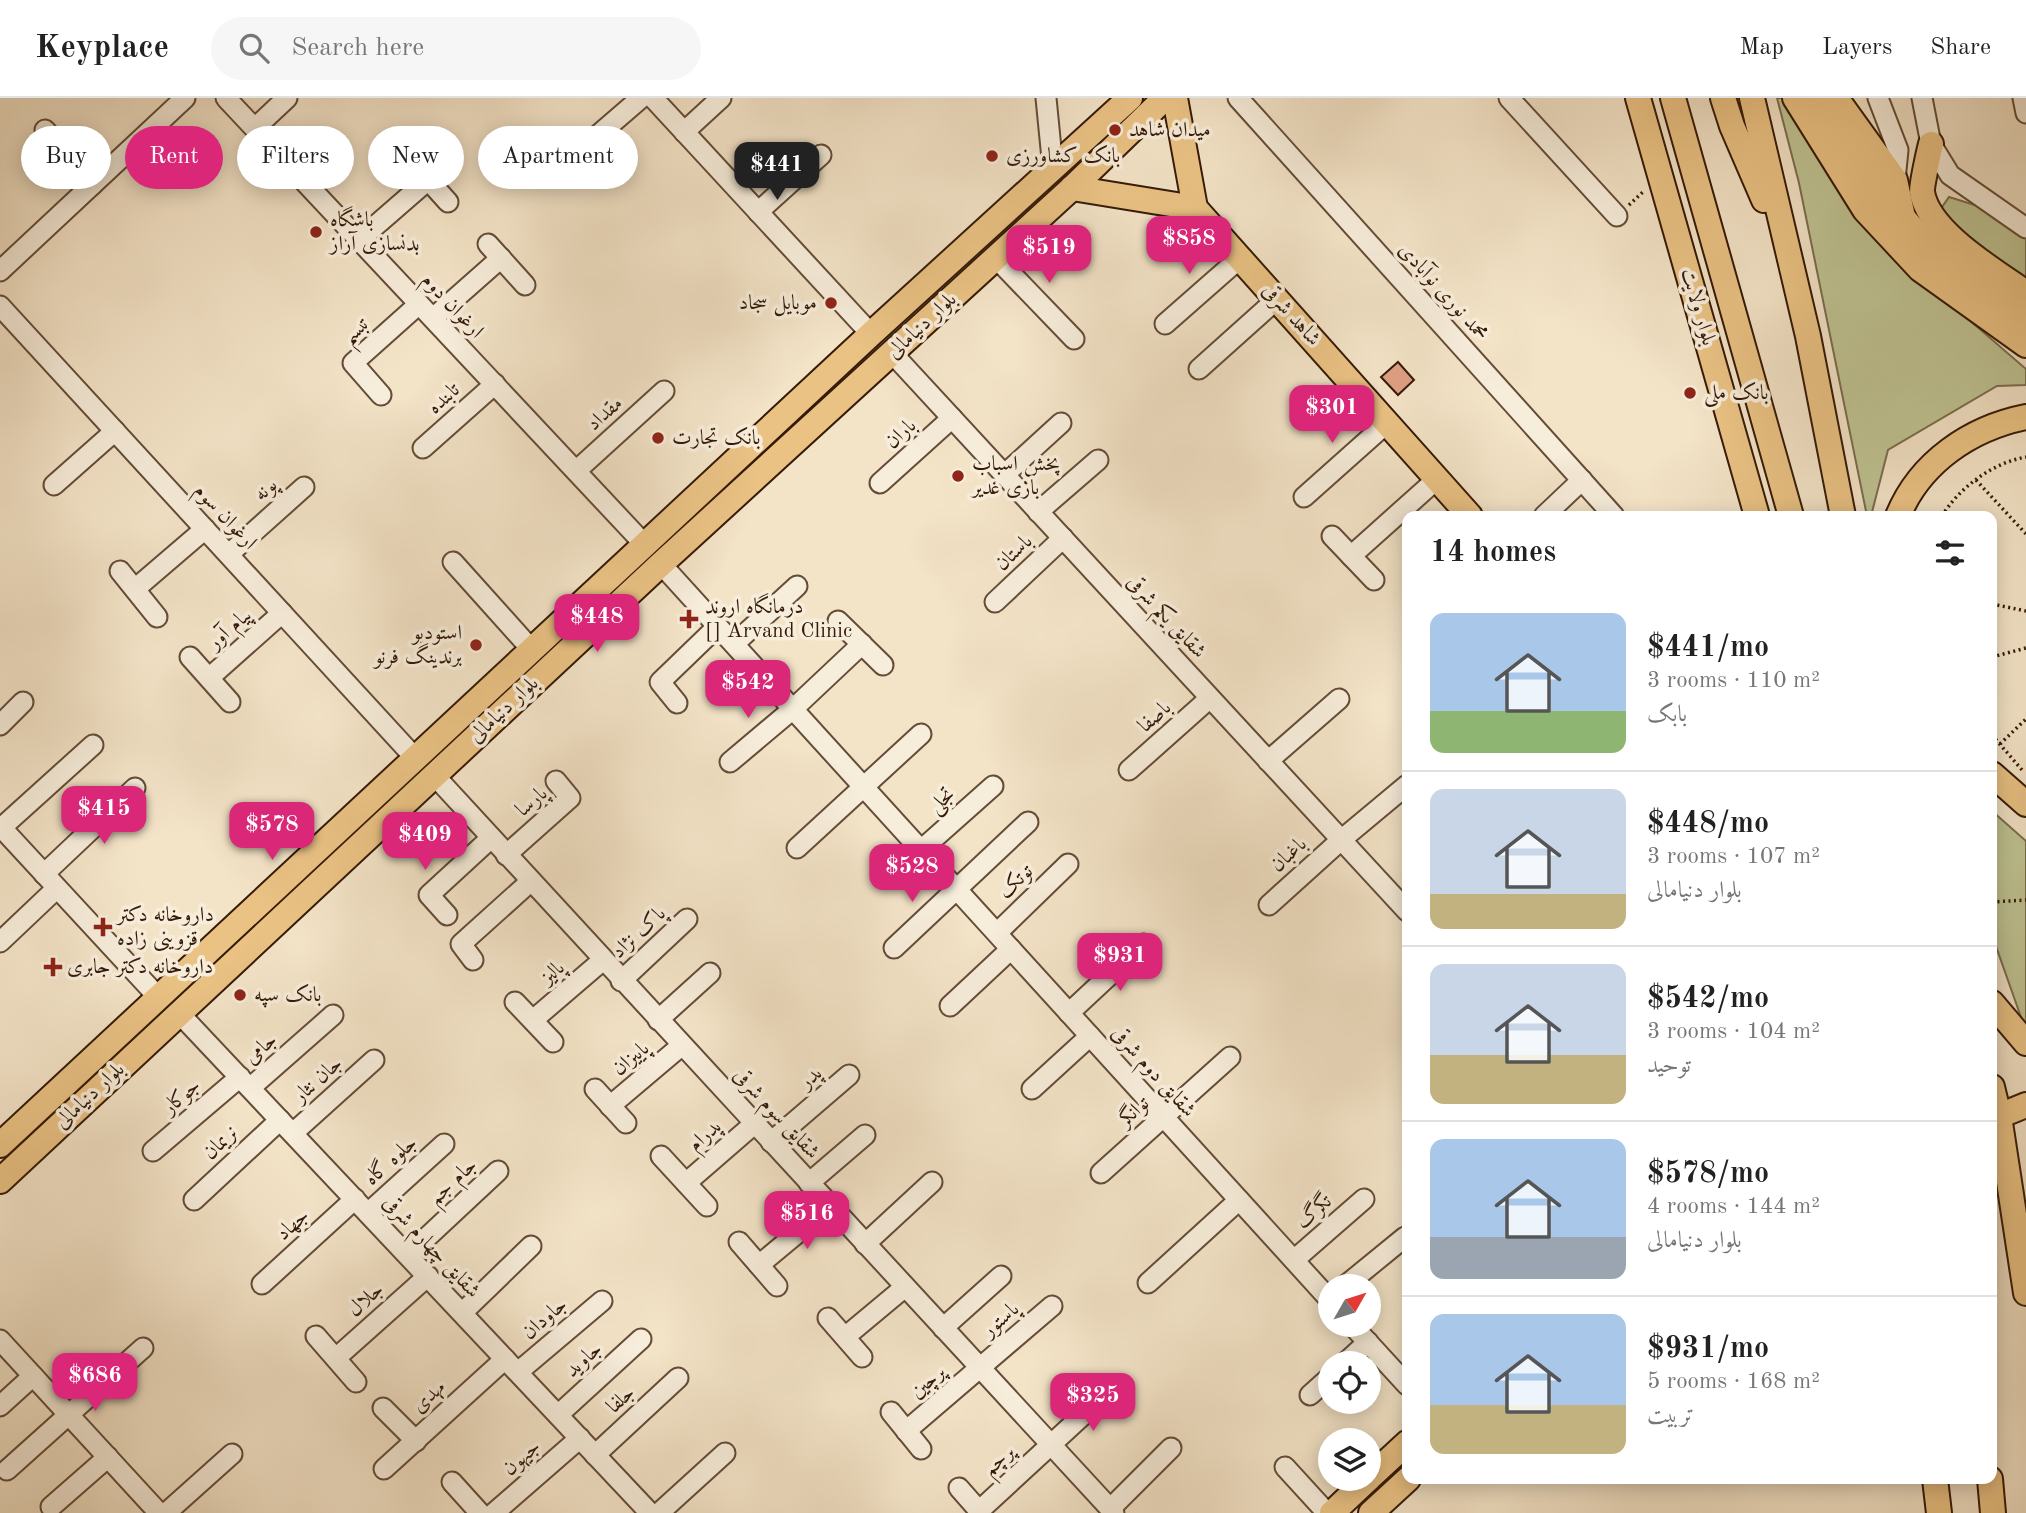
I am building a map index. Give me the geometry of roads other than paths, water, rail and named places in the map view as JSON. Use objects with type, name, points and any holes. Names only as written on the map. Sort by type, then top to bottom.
[{"type":"main road","name":"بلوار دنیامالی","points":[[0,1181],[179,1013],[425,767],[653,554],[871,334],[1130,98]]},
{"type":"main road","name":"بلوار دنیامالی","points":[[0,1145],[159,998],[425,767],[532,650],[653,554],[892,353],[1072,188],[1165,98]]},
{"type":"main road","points":[[1072,188],[1195,208],[1175,98]]},
{"type":"main road","name":"بلوار ولایت","points":[[1639,98],[1757,511]]},
{"type":"main road","name":"بلوار ولایت","points":[[1674,98],[1790,511]]},
{"type":"main road","points":[[1723,98],[1732,126],[1789,259]]},
{"type":"main road","points":[[1752,98],[1808,336],[1842,511]]},
{"type":"main road","points":[[1795,98],[1865,210],[1874,220],[1920,269],[2026,345]]},
{"type":"main road","points":[[1816,98],[1873,184],[1930,248],[2026,319]]},
{"type":"main road","points":[[1836,98],[1895,180],[1904,218]]},
{"type":"main road","points":[[1931,144],[1922,191],[1930,211],[1951,239],[2026,293]]},
{"type":"main road","name":"شاهد شرقی","points":[[1195,208],[1466,511]]},
{"type":"main road","points":[[1900,511],[1904,500],[1926,470],[1963,440],[2001,422],[2026,417]]},
{"type":"main road","points":[[1997,778],[2026,804]]},
{"type":"main road","points":[[1997,1009],[2026,1043]]},
{"type":"main road","points":[[1997,1125],[2026,1105]]},
{"type":"main road","points":[[1997,1137],[2026,1293]]},
{"type":"main road","points":[[1381,1467],[1402,1448]]},
{"type":"main road","points":[[1371,1513],[1403,1484]]},
{"type":"main road","points":[[1936,1484],[1939,1513]]},
{"type":"main road","points":[[1990,1484],[1993,1513]]},
{"type":"main road","points":[[1329,1513],[1354,1491]]},
{"type":"street","points":[[111,167],[185,98]]},
{"type":"street","name":"ارغوان دوم","points":[[226,98],[253,126]]},
{"type":"street","points":[[257,126],[287,98]]},
{"type":"street","points":[[608,126],[640,98]]},
{"type":"street","points":[[653,98],[871,334]]},
{"type":"street","points":[[684,132],[721,98]]},
{"type":"street","points":[[1046,98],[1053,169]]},
{"type":"street","name":"محمد نوری نوآبادی","points":[[1238,98],[1610,511]]},
{"type":"street","points":[[1510,98],[1617,216]]},
{"type":"street","points":[[1878,98],[1898,150],[1895,180]]},
{"type":"street","points":[[1922,98],[1931,144],[1950,175],[2026,228]]},
{"type":"street","points":[[2023,98],[2026,113]]},
{"type":"street","points":[[758,212],[821,155]]},
{"type":"street","points":[[0,271],[88,189]]},
{"type":"street","name":"ارغوان دوم","points":[[312,189],[653,554]]},
{"type":"street","points":[[359,240],[418,189]]},
{"type":"street","points":[[436,189],[448,202]]},
{"type":"street","points":[[433,318],[494,251],[525,285]]},
{"type":"street","points":[[996,258],[1074,339]]},
{"type":"street","points":[[1165,324],[1240,258]]},
{"type":"street","points":[[1199,369],[1277,299]]},
{"type":"street","name":"تبسم","points":[[381,395],[353,363],[419,304]]},
{"type":"street","name":"ارغوان سوم","points":[[0,306],[425,767]]},
{"type":"street","name":"شقایق یکم شرقی","points":[[892,353],[1402,906]]},
{"type":"street","name":"تابنده","points":[[423,447],[495,384]]},
{"type":"street","name":"مقداد","points":[[576,471],[664,391]]},
{"type":"street","name":"باران","points":[[880,483],[952,418]]},
{"type":"street","points":[[1004,475],[1061,423]]},
{"type":"street","points":[[1304,497],[1387,423]]},
{"type":"street","points":[[54,485],[115,431]]},
{"type":"street","points":[[1038,512],[1098,460]]},
{"type":"street","points":[[1351,556],[1437,479]]},
{"type":"street","points":[[1549,511],[1582,480]]},
{"type":"street","name":"پونه","points":[[229,554],[304,487]]},
{"type":"street","points":[[135,589],[205,529]]},
{"type":"street","points":[[1332,536],[1374,580]]},
{"type":"street","name":"باستان","points":[[995,601],[1063,538]]},
{"type":"street","name":"شقایق دوم شرقی","points":[[653,554],[1318,1287]]},
{"type":"street","points":[[453,562],[532,650]]},
{"type":"street","points":[[120,570],[157,617]]},
{"type":"street","points":[[734,645],[797,586]]},
{"type":"street","name":"پیام آور","points":[[209,678],[282,612]]},
{"type":"street","points":[[838,621],[883,665]]},
{"type":"street","points":[[677,703],[660,682],[718,626]]},
{"type":"street","points":[[730,762],[793,709],[862,644]]},
{"type":"street","points":[[190,657],[230,702]]},
{"type":"street","name":"باصفا","points":[[1129,770],[1210,698]]},
{"type":"street","points":[[1268,761],[1339,699]]},
{"type":"street","points":[[0,725],[23,702]]},
{"type":"street","points":[[797,848],[920,734]]},
{"type":"street","points":[[93,745],[0,827],[159,998]]},
{"type":"street","name":"شقایق سوم شرقی","points":[[425,767],[1112,1511]]},
{"type":"street","name":"پارسا","points":[[506,855],[570,798],[556,780]]},
{"type":"street","name":"تجلی","points":[[921,850],[993,786]]},
{"type":"street","points":[[0,942],[135,788]]},
{"type":"street","name":"باغبان","points":[[1269,905],[1402,789]]},
{"type":"street","points":[[894,947],[1028,822]]},
{"type":"street","points":[[447,915],[429,895],[491,838]]},
{"type":"street","name":"توتک","points":[[996,933],[1068,864]]},
{"type":"street","points":[[473,960],[461,944],[531,881]]},
{"type":"street","name":"پاک نژاد","points":[[621,981],[687,919]]},
{"type":"street","points":[[1069,1013],[1143,944]]},
{"type":"street","points":[[950,1006],[1011,949]]},
{"type":"street","name":"پالیز","points":[[533,1020],[603,960]]},
{"type":"street","points":[[657,1020],[709,973]]},
{"type":"street","points":[[515,1002],[553,1042]]},
{"type":"street","name":"شقایق چهارم شرقی","points":[[179,1013],[650,1513]]},
{"type":"street","name":"جامی","points":[[245,1083],[333,1015]]},
{"type":"street","points":[[1032,1089],[1090,1036]]},
{"type":"street","name":"پاییزان","points":[[610,1106],[681,1046]]},
{"type":"street","name":"توانگر","points":[[1101,1173],[1230,1057]]},
{"type":"street","name":"جان نثار","points":[[286,1126],[374,1060]]},
{"type":"street","name":"پدر","points":[[771,1142],[849,1075]]},
{"type":"street","name":"جوکار","points":[[153,1152],[245,1083]]},
{"type":"street","name":"پاییزان","points":[[595,1089],[626,1123]]},
{"type":"street","name":"پدرام","points":[[686,1183],[754,1124]]},
{"type":"street","name":"نریمان","points":[[194,1200],[286,1126]]},
{"type":"street","points":[[809,1183],[865,1135]]},
{"type":"street","name":"جلوه گاه","points":[[362,1206],[444,1144]]},
{"type":"street","name":"پدرام","points":[[661,1156],[707,1206]]},
{"type":"street","name":"جام جم","points":[[408,1255],[498,1171]]},
{"type":"street","points":[[865,1244],[932,1182]]},
{"type":"street","name":"تگرگ","points":[[1294,1260],[1364,1199]]},
{"type":"street","points":[[1148,1283],[1238,1200]]},
{"type":"street","name":"جهاد","points":[[262,1284],[362,1206]]},
{"type":"street","points":[[759,1265],[830,1206]]},
{"type":"street","points":[[1360,1274],[1402,1239]]},
{"type":"street","points":[[739,1242],[777,1286]]},
{"type":"street","points":[[462,1313],[531,1246]]},
{"type":"street","name":"جلال","points":[[336,1359],[428,1276]]},
{"type":"street","points":[[943,1328],[1001,1276]]},
{"type":"street","points":[[845,1337],[905,1287]]},
{"type":"street","name":"جاودان","points":[[512,1366],[602,1301]]},
{"type":"street","name":"پاستور","points":[[980,1368],[1052,1306]]},
{"type":"street","points":[[828,1318],[862,1357]]},
{"type":"street","points":[[316,1336],[356,1382]]},
{"type":"street","points":[[1363,1337],[1402,1379]]},
{"type":"street","name":"جاوید","points":[[558,1415],[641,1339]]},
{"type":"street","points":[[0,1340],[159,1513]]},
{"type":"street","points":[[1358,1351],[1368,1342]]},
{"type":"street","points":[[7,1470],[143,1348]]},
{"type":"street","name":"مهدی","points":[[384,1469],[512,1366]]},
{"type":"street","name":"پرچین","points":[[906,1431],[980,1368]]},
{"type":"street","points":[[0,1406],[33,1376]]},
{"type":"street","name":"جلفا","points":[[596,1455],[678,1378]]},
{"type":"street","points":[[1310,1395],[1318,1388]]},
{"type":"street","name":"پرچم","points":[[959,1488],[980,1512],[1108,1392]]},
{"type":"street","points":[[383,1408],[416,1441]]},
{"type":"street","name":"پرچین","points":[[891,1412],[921,1449]]},
{"type":"street","name":"جیهون","points":[[494,1513],[580,1438]]},
{"type":"street","points":[[1112,1511],[1171,1448]]},
{"type":"street","points":[[166,1513],[232,1454]]},
{"type":"street","points":[[659,1513],[724,1454]]},
{"type":"street","points":[[51,1507],[108,1457]]},
{"type":"street","points":[[1285,1467],[1329,1513]]},
{"type":"street","points":[[452,1482],[480,1513]]},
{"type":"place","name":"میدان شاهد","points":[[1115,130]]},
{"type":"place","name":"بانک کشاورزی","points":[[992,156]]},
{"type":"place","name":"باشگاه بدنسازی آراز","points":[[316,232]]},
{"type":"place","name":"موبایل سجاد","points":[[831,303]]},
{"type":"place","name":"بانک ملی","points":[[1690,393]]},
{"type":"place","name":"بانک تجارت","points":[[658,438]]},
{"type":"place","name":"پخش اسباب بازی غدیر","points":[[958,476]]},
{"type":"place","name":"درمانگاه اروند [] Arvand Clinic","points":[[689,619]]},
{"type":"place","name":"استودیو برندینگ فرنو","points":[[476,645]]},
{"type":"place","name":"داروخانه دکتر قزوینی زاده","points":[[103,927]]},
{"type":"place","name":"داروخانه دکتر جابری","points":[[53,967]]},
{"type":"place","name":"بانک سپه","points":[[240,995]]}]
